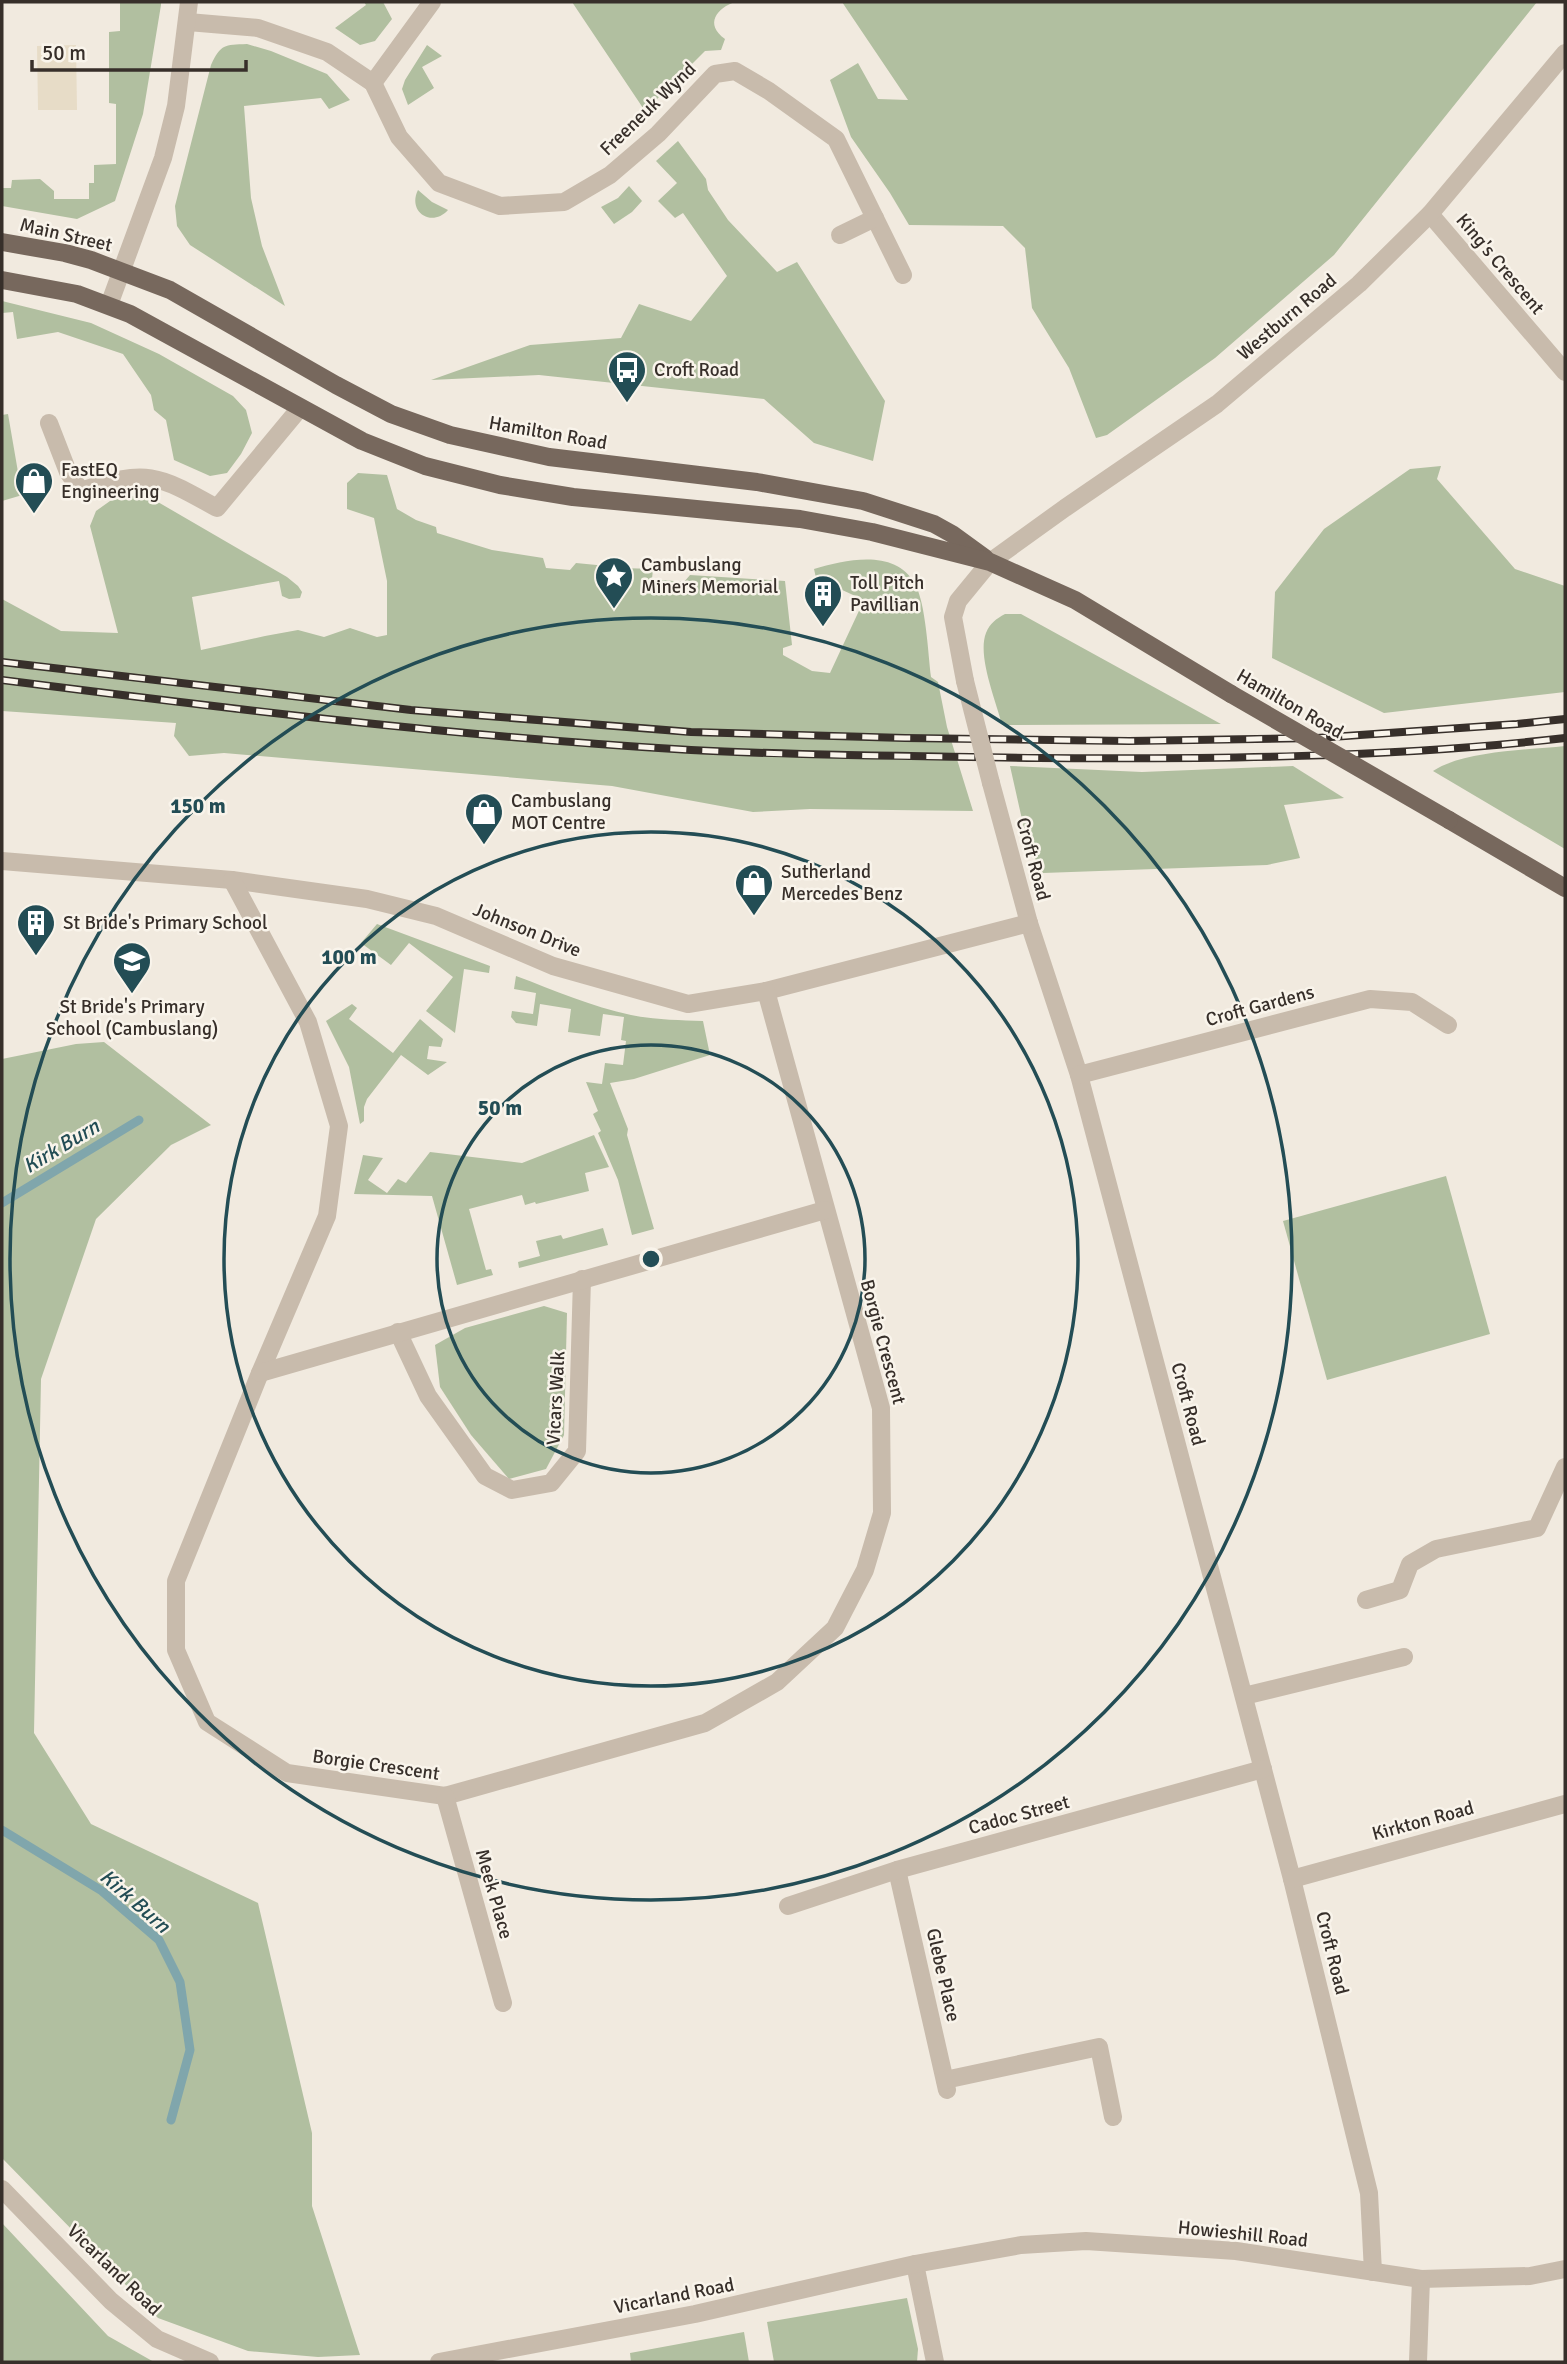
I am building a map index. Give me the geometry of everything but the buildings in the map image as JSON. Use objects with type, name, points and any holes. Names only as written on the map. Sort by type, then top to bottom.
[{"type":"main road","name":"Main Street","points":[[2,242],[65,253],[121,270]]},
{"type":"main road","name":"Hamilton Road","points":[[121,270],[170,290],[324,379],[391,414],[450,435],[549,457],[757,482],[863,501],[934,524],[990,562]]},
{"type":"main road","points":[[2,280],[78,294],[109,305]]},
{"type":"main road","name":"Hamilton Road","points":[[109,305],[362,441],[425,466],[500,485],[573,496],[800,519],[872,532],[990,562],[1075,600],[1565,888]]},
{"type":"street","points":[[109,305],[163,158],[176,106],[189,2]]},
{"type":"street","points":[[188,22],[258,28],[327,52],[373,83],[432,2]]},
{"type":"street","name":"Westburn Road","points":[[990,562],[1217,404],[1359,284],[1430,214],[1565,53]]},
{"type":"street","name":"Freeneuk Wynd","points":[[373,83],[399,137],[439,183],[500,206],[564,202],[610,175],[659,134],[715,74],[736,71],[836,139],[903,275]]},
{"type":"street","name":"King's Crescent","points":[[1430,214],[1565,373]]},
{"type":"street","points":[[841,235],[875,218]]},
{"type":"street","points":[[49,423],[68,472],[81,491],[111,481],[143,476],[175,484],[217,508],[300,408]]},
{"type":"street","name":"Croft Road","points":[[990,562],[958,600],[953,617],[965,681],[1029,923],[1079,1075],[1292,1879],[1369,2193],[1373,2272]]},
{"type":"street","name":"Johnson Drive","points":[[2,861],[232,880],[367,899],[436,916],[553,967],[688,1004],[766,991],[1029,923]]},
{"type":"street","name":"Borgie Crescent","points":[[232,880],[308,1022],[339,1126],[327,1216],[176,1581],[176,1650],[207,1722],[287,1773],[444,1796],[705,1723],[777,1682],[835,1628],[864,1570],[882,1513],[881,1408],[766,991]]},
{"type":"street","name":"Croft Gardens","points":[[1079,1075],[1370,999],[1412,1002],[1448,1025]]},
{"type":"street","points":[[260,1374],[825,1210]]},
{"type":"street","name":"Vicars Walk","points":[[398,1332],[428,1396],[485,1476],[512,1490],[551,1483],[577,1451],[582,1279]]},
{"type":"street","points":[[1366,1600],[1400,1590],[1410,1564],[1436,1549],[1537,1528],[1565,1467]]},
{"type":"street","points":[[1244,1696],[1404,1657]]},
{"type":"street","name":"Cadoc Street","points":[[788,1906],[897,1870],[1263,1769]]},
{"type":"street","name":"Meek Place","points":[[444,1796],[503,2003]]},
{"type":"street","name":"Kirkton Road","points":[[1292,1879],[1565,1804]]},
{"type":"street","name":"Glebe Place","points":[[897,1870],[946,2085],[1099,2047],[1113,2117]]},
{"type":"street","name":"Vicarland Road","points":[[2,2189],[111,2301],[156,2339],[210,2362]]},
{"type":"street","name":"Howieshill Road","points":[[915,2264],[1021,2245],[1086,2241],[1236,2251],[1421,2279],[1530,2276],[1565,2269]]},
{"type":"street","points":[[915,2264],[935,2362]]},
{"type":"street","name":"Vicarland Road","points":[[439,2362],[695,2314],[915,2264]]},
{"type":"street","points":[[1418,2362],[1421,2279]]},
{"type":"green space","points":[[120,2],[161,2],[161,5],[143,114],[115,201],[77,219],[2,206],[2,188],[11,188],[12,180],[40,179],[54,191],[54,199],[89,199],[89,183],[94,183],[94,165],[116,164],[116,104],[109,103],[109,32],[120,31]]},
{"type":"green space","points":[[364,2],[383,2],[392,19],[375,41],[360,45],[335,28],[366,5]]},
{"type":"green space","points":[[572,2],[735,2],[723,8],[715,17],[715,28],[725,39],[721,50],[705,51],[645,111]]},
{"type":"green space","points":[[842,2],[1537,2],[1334,255],[1215,358],[1107,435],[1096,438],[1069,368],[1032,308],[1025,248],[1003,226],[909,225],[851,137],[830,80],[858,63],[878,99],[908,100]]},
{"type":"green space","points":[[247,44],[327,74],[350,100],[329,109],[321,98],[244,106],[251,198],[262,246],[285,306],[190,245],[177,226],[175,206],[211,65],[224,47]]},
{"type":"green space","points":[[427,45],[442,56],[422,67],[434,88],[408,105],[402,89]]},
{"type":"green space","points":[[678,141],[706,179],[708,190],[728,220],[777,272],[797,262],[885,401],[873,461],[814,443],[764,399],[539,375],[431,380],[530,345],[621,338],[639,304],[691,321],[727,276],[683,213],[675,218],[658,201],[677,183],[656,161]]},
{"type":"green space","points":[[629,186],[642,201],[632,212],[614,224],[601,207],[618,198]]},
{"type":"green space","points":[[418,190],[432,202],[448,210],[435,218],[423,215],[416,205]]},
{"type":"green space","points":[[2,301],[91,323],[159,354],[233,396],[246,410],[252,433],[241,454],[227,473],[210,476],[174,460],[166,420],[154,410],[151,395],[123,354],[58,332],[17,339],[13,312],[2,313]]},
{"type":"green space","points":[[8,414],[18,472],[32,471],[36,491],[2,501],[2,415]]},
{"type":"green space","points":[[1441,466],[1437,479],[1515,569],[1565,586],[1565,692],[1384,713],[1272,658],[1275,592],[1324,529],[1410,469]]},
{"type":"green space","points":[[358,473],[387,475],[397,509],[436,527],[437,533],[492,550],[543,558],[546,568],[570,570],[576,563],[607,566],[607,576],[623,577],[623,568],[653,569],[652,579],[684,582],[690,575],[785,581],[792,645],[783,648],[783,655],[812,671],[830,673],[864,600],[816,578],[814,569],[855,560],[883,561],[895,565],[906,573],[919,593],[931,677],[938,682],[947,727],[973,811],[810,809],[753,812],[612,786],[224,753],[189,756],[174,736],[176,723],[2,711],[2,599],[61,631],[118,633],[90,526],[96,511],[110,501],[129,496],[151,498],[287,577],[302,592],[300,598],[289,599],[282,596],[279,581],[192,597],[201,650],[298,630],[324,637],[350,628],[377,637],[387,635],[387,581],[374,518],[347,509],[347,483]]},
{"type":"green space","points":[[1005,614],[1021,614],[1221,724],[1002,725],[986,666],[984,643],[989,627]]},
{"type":"green space","points":[[1565,746],[1565,849],[1433,771],[1446,764],[1478,755]]},
{"type":"green space","points":[[1010,766],[1142,772],[1293,766],[1344,798],[1284,805],[1300,858],[1267,865],[1043,873],[1028,846]]},
{"type":"green space","points":[[377,924],[490,966],[489,973],[464,969],[455,1033],[426,1011],[453,977],[409,943],[391,965],[361,943]]},
{"type":"green space","points":[[516,976],[616,1012],[667,1020],[703,1021],[710,1055],[634,1079],[610,1083],[628,1129],[627,1135],[654,1229],[632,1235],[618,1180],[598,1133],[601,1131],[593,1114],[598,1111],[586,1082],[602,1084],[605,1063],[623,1065],[626,1041],[621,1040],[624,1017],[603,1014],[600,1036],[568,1032],[571,1009],[540,1004],[537,1026],[516,1023],[511,1017],[512,1011],[533,1014],[536,993],[514,989]]},
{"type":"green space","points":[[352,1004],[357,1008],[349,1019],[393,1053],[420,1019],[443,1039],[441,1047],[429,1046],[427,1059],[447,1062],[428,1075],[401,1055],[367,1099],[364,1121],[360,1124],[349,1067],[326,1021]]},
{"type":"green space","points":[[104,1042],[211,1125],[171,1145],[96,1219],[41,1379],[34,1733],[91,1824],[258,1903],[312,2133],[312,2206],[360,2355],[318,2357],[248,2351],[158,2318],[2,2158],[2,1059],[76,1044]]},
{"type":"green space","points":[[594,1135],[609,1167],[585,1173],[589,1191],[525,1205],[522,1195],[469,1209],[486,1270],[491,1269],[493,1275],[457,1285],[432,1196],[354,1194],[363,1155],[383,1158],[368,1180],[387,1193],[398,1179],[406,1183],[430,1152],[522,1163]]},
{"type":"green space","points":[[1446,1176],[1490,1334],[1327,1380],[1283,1221]]},
{"type":"green space","points":[[603,1228],[608,1245],[519,1268],[518,1262],[540,1256],[536,1241],[561,1235],[563,1239]]},
{"type":"green space","points":[[544,1306],[567,1313],[564,1435],[546,1469],[509,1479],[471,1435],[440,1387],[435,1345],[465,1328]]},
{"type":"green space","points":[[2,2223],[108,2336],[154,2362],[2,2362]]},
{"type":"green space","points":[[907,2298],[918,2349],[917,2362],[774,2362],[767,2322]]},
{"type":"green space","points":[[744,2332],[749,2362],[631,2362],[630,2353]]},
{"type":"shaded area","points":[[76,45],[77,110],[38,110],[37,46]]},
{"type":"waterway","name":"Kirk Burn","points":[[2,1203],[139,1120]]},
{"type":"waterway","name":"Kirk Burn","points":[[2,1830],[102,1891],[159,1940],[180,1982],[190,2050],[171,2120]]},
{"type":"railway","points":[[2,662],[411,710],[691,732],[1129,741],[1317,738],[1565,719]]},
{"type":"railway","points":[[2,680],[432,730],[734,752],[1038,758],[1236,757],[1434,750],[1565,738]]},
{"type":"place","name":"Croft Road","points":[[627,404]]},
{"type":"place","name":"FastEQ Engineering","points":[[34,515]]},
{"type":"place","name":"Cambuslang Miners Memorial","points":[[614,610]]},
{"type":"place","name":"Toll Pitch Pavillian","points":[[823,628]]},
{"type":"place","name":"Cambuslang MOT Centre","points":[[484,846]]},
{"type":"place","name":"Sutherland Mercedes Benz","points":[[754,917]]},
{"type":"place","name":"St Bride's Primary School","points":[[36,957]]},
{"type":"place","name":"St Bride's Primary School (Cambuslang)","points":[[132,995]]}]
